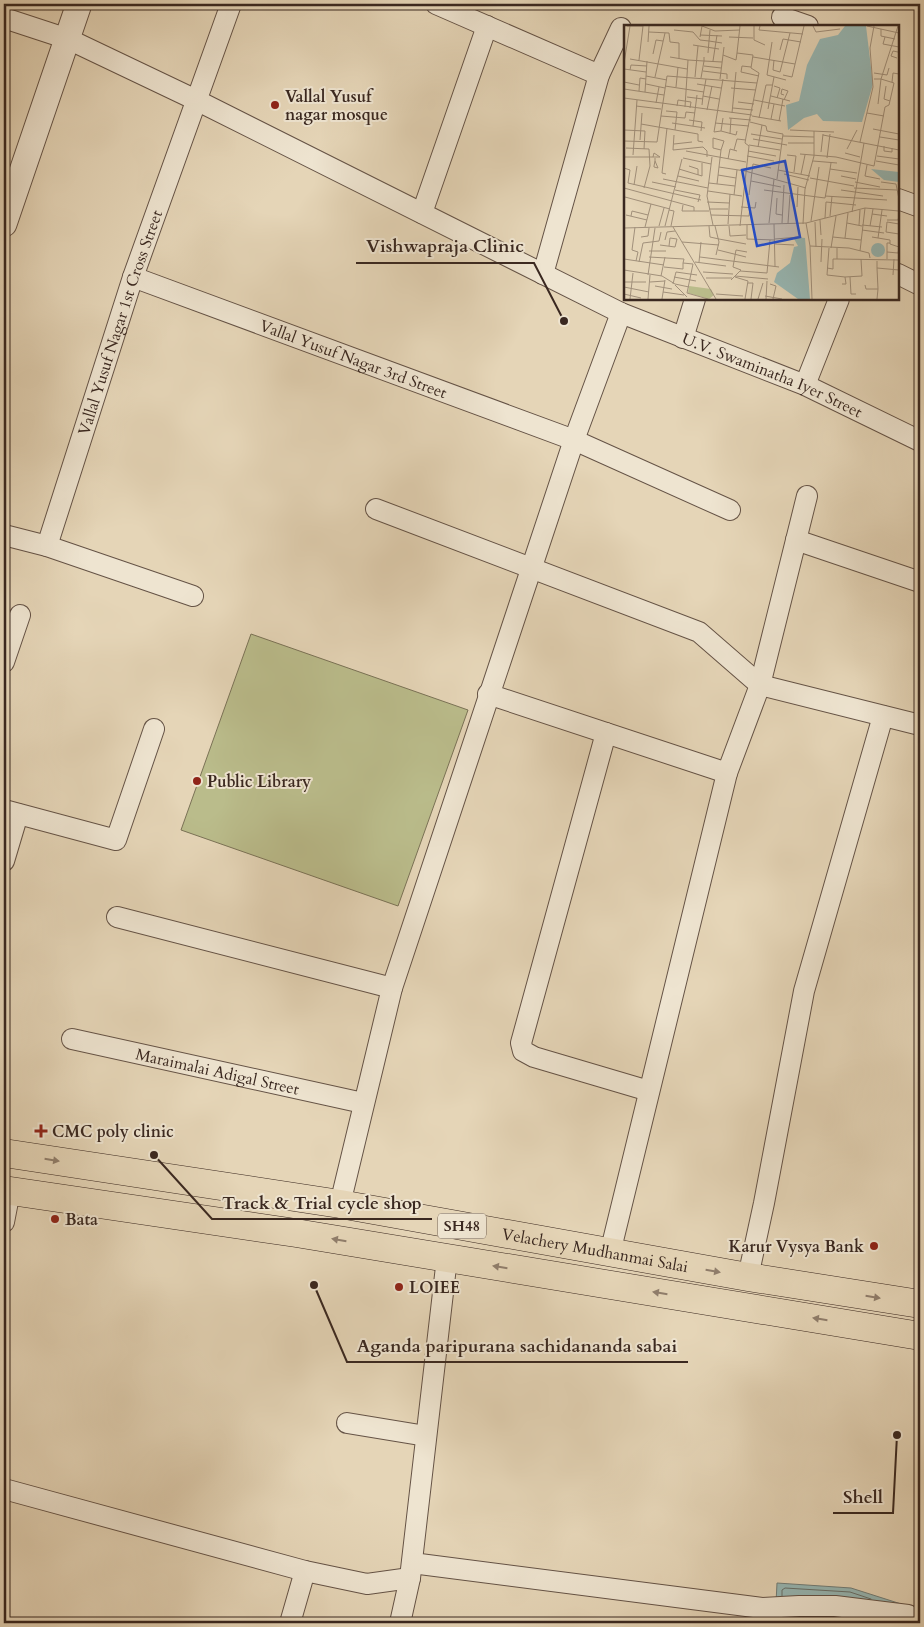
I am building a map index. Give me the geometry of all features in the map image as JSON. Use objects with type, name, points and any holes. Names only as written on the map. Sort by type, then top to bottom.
[{"type":"main road","name":"Velachery Mudhanmai Salai","points":[[4,1153],[340,1204],[748,1278],[920,1304]]},
{"type":"main road","name":"Velachery Mudhanmai Salai","points":[[7,1191],[296,1232],[920,1336]]},
{"type":"street","points":[[4,224],[79,4]]},
{"type":"street","name":"Vallal Yusuf Nagar 1st Cross Street","points":[[47,546],[133,277],[231,4]]},
{"type":"street","points":[[436,4],[599,75]]},
{"type":"street","points":[[782,16],[805,25]]},
{"type":"street","name":"U.V. Swaminatha Iyer Street","points":[[4,18],[68,39],[196,100],[621,314],[805,385],[920,441]]},
{"type":"street","points":[[422,213],[486,26]]},
{"type":"street","points":[[543,274],[599,75],[621,28]]},
{"type":"street","points":[[899,199],[920,206]]},
{"type":"street","points":[[899,274],[920,284]]},
{"type":"street","name":"Vallal Yusuf Nagar 3rd Street","points":[[133,277],[574,440],[730,510]]},
{"type":"street","points":[[682,338],[695,300]]},
{"type":"street","points":[[805,385],[839,300]]},
{"type":"street","points":[[340,1204],[392,988],[488,694],[574,440],[621,314]]},
{"type":"street","points":[[610,1253],[727,773],[760,685],[807,496]]},
{"type":"street","points":[[376,509],[699,632],[760,685],[920,725]]},
{"type":"street","points":[[4,535],[47,546],[193,596]]},
{"type":"street","points":[[796,540],[920,582]]},
{"type":"street","points":[[4,662],[20,615]]},
{"type":"street","points":[[488,694],[727,773]]},
{"type":"street","points":[[748,1278],[804,991],[882,716]]},
{"type":"street","points":[[4,860],[11,812],[116,840],[154,729]]},
{"type":"street","points":[[606,733],[521,1043],[523,1051],[534,1057],[649,1091]]},
{"type":"street","points":[[116,917],[392,988]]},
{"type":"street","name":"Maraimalai Adigal Street","points":[[72,1039],[363,1103]]},
{"type":"street","points":[[4,1222],[7,1191]]},
{"type":"street","points":[[400,1623],[411,1571],[447,1258]]},
{"type":"street","points":[[347,1423],[426,1436]]},
{"type":"street","points":[[4,1489],[305,1571],[367,1584],[411,1571],[754,1607],[835,1606],[908,1615]]},
{"type":"street","points":[[290,1623],[305,1571]]},
{"type":"green space","points":[[251,634],[468,710],[398,906],[181,830]]},
{"type":"water","points":[[777,1583],[851,1588],[920,1610],[920,1623],[775,1623]]},
{"type":"place","name":"Vallal Yusuf nagar mosque","points":[[275,105]]},
{"type":"place","name":"Vishwapraja Clinic","points":[[564,321]]},
{"type":"place","name":"Public Library","points":[[197,781]]},
{"type":"place","name":"CMC poly clinic","points":[[41,1131]]},
{"type":"place","name":"Track & Trial cycle shop","points":[[154,1155]]},
{"type":"place","name":"Bata","points":[[55,1219]]},
{"type":"place","name":"Karur Vysya Bank","points":[[874,1246]]},
{"type":"place","name":"Aganda paripurana sachidananda sabai","points":[[314,1285]]},
{"type":"place","name":"LOIEE","points":[[399,1287]]},
{"type":"place","name":"Shell","points":[[897,1435]]}]
